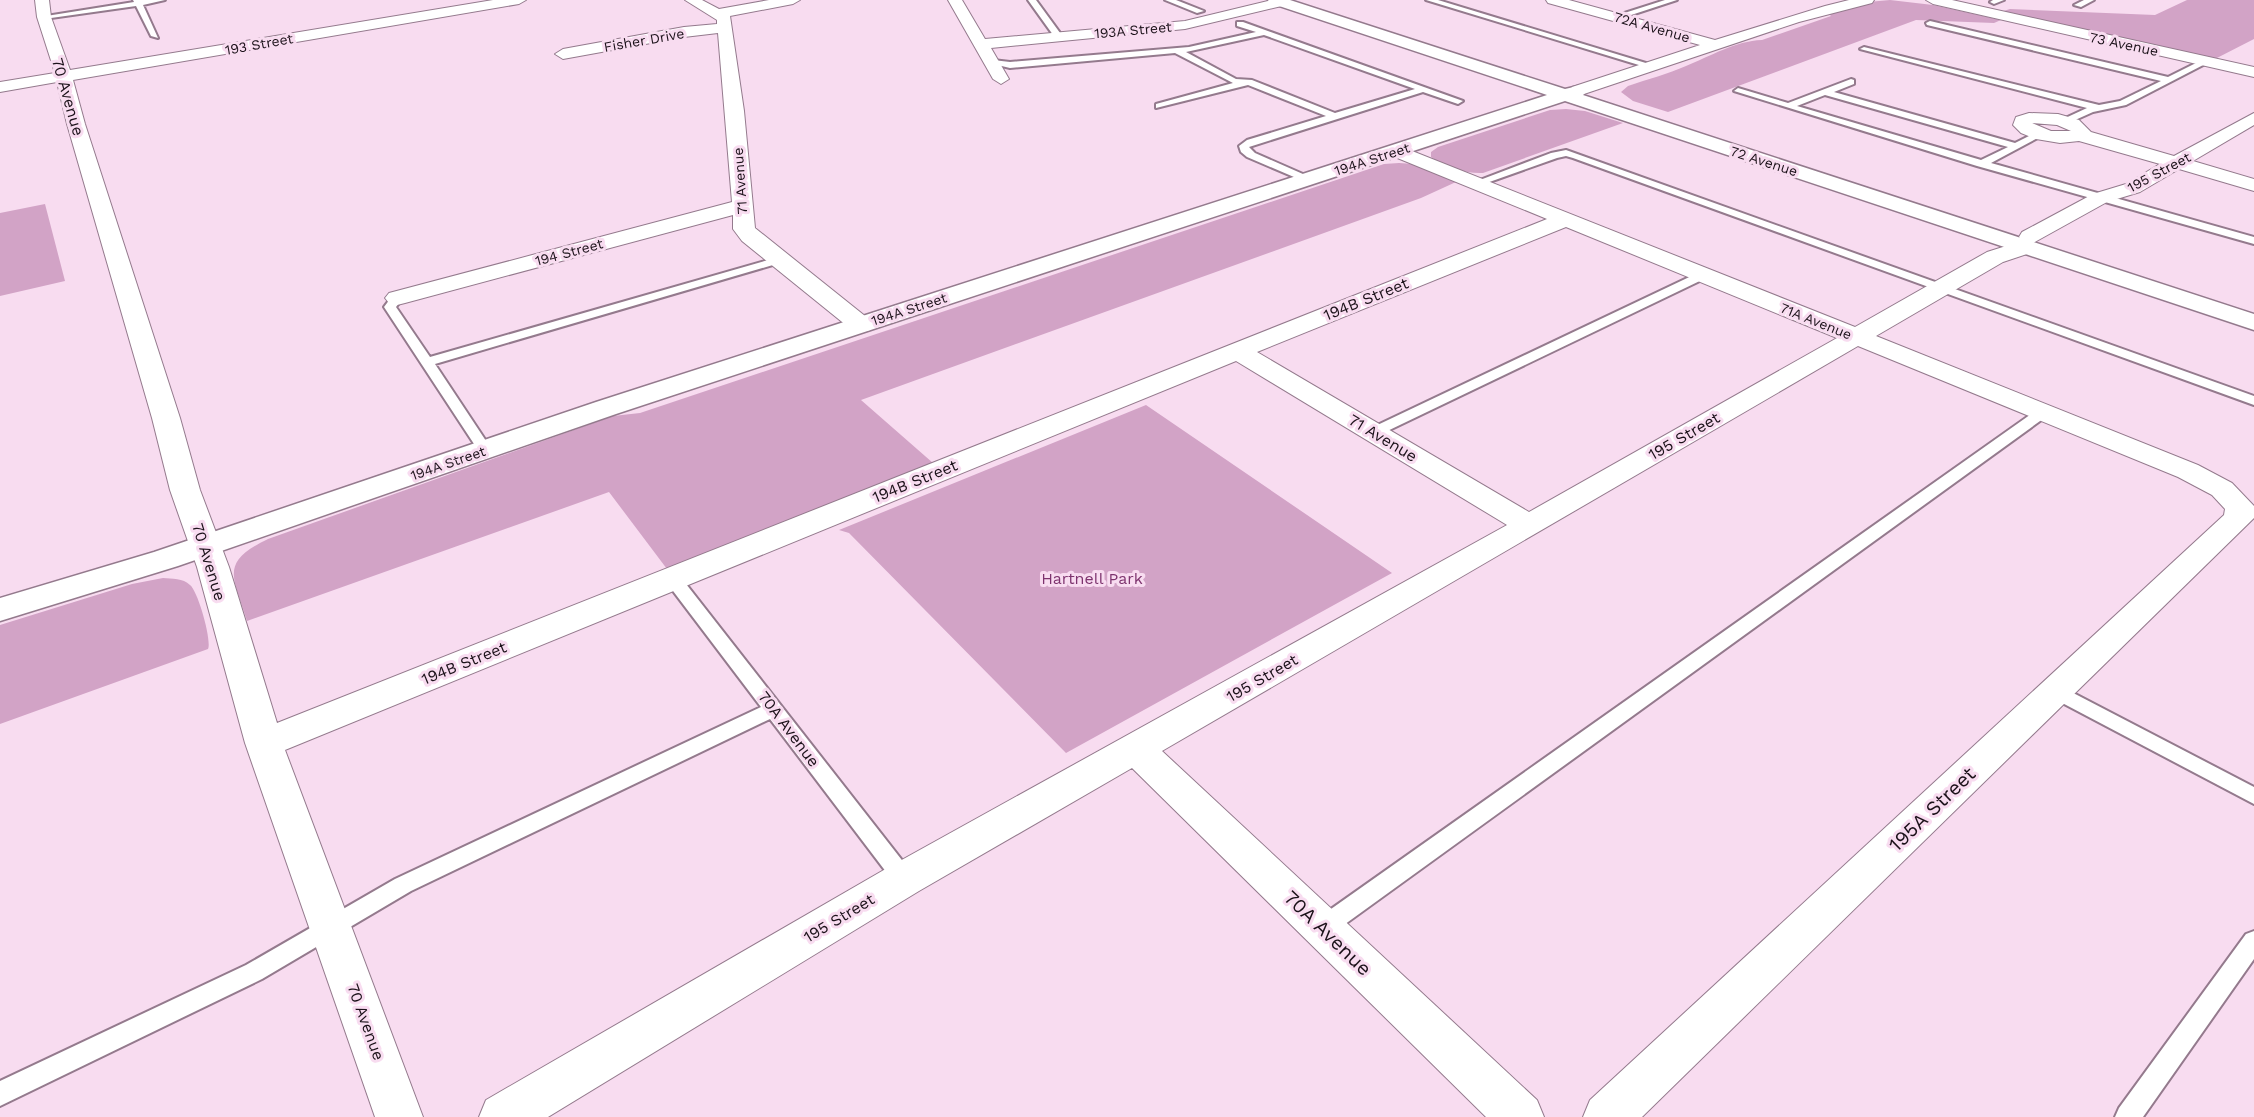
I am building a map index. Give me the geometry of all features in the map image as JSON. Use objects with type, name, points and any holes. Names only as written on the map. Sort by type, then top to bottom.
[{"type":"main road","name":"72 Avenue","points":[[1299,0],[1571,93]]},
{"type":"main road","name":"72 Avenue","points":[[1278,1],[1571,93],[2027,242],[2254,322]]},
{"type":"main road","name":"194A Street","points":[[0,610],[206,546],[861,325],[1571,93]]},
{"type":"main road","points":[[2027,242],[2254,312]]},
{"type":"street","name":"70 Avenue","points":[[42,0],[44,17],[64,76],[76,124],[166,417],[185,490],[206,546],[264,743],[399,1117]]},
{"type":"street","name":"193 Street","points":[[0,87],[519,0]]},
{"type":"street","points":[[692,0],[721,21]]},
{"type":"street","name":"Fisher Drive","points":[[563,54],[684,32],[793,0]]},
{"type":"street","points":[[955,0],[1001,79]]},
{"type":"street","name":"72A Avenue","points":[[1553,0],[1717,45]]},
{"type":"street","name":"194A Street","points":[[1819,10],[1839,0]]},
{"type":"street","name":"194A Street","points":[[1571,93],[1655,67],[1819,10],[1867,0]]},
{"type":"street","name":"73 Avenue","points":[[1933,0],[1996,6],[2205,62],[2254,72]]},
{"type":"street","name":"193A Street","points":[[981,44],[1185,25],[1278,1]]},
{"type":"street","name":"73 Avenue","points":[[1916,1],[1996,6]]},
{"type":"street","name":"71 Avenue","points":[[721,21],[735,111],[744,229],[861,325]]},
{"type":"street","points":[[2080,135],[2081,130],[2064,122],[2036,118],[2025,119],[2021,122],[2026,128],[2040,134],[2059,137],[2080,135],[2254,185]]},
{"type":"street","name":"195 Street","points":[[503,1117],[904,879],[1529,525],[1941,287],[2000,254],[2027,242],[2100,198],[2133,188],[2254,118]]},
{"type":"street","name":"71A Avenue","points":[[1397,151],[2188,471],[2232,496]]},
{"type":"street","name":"194 Street","points":[[397,298],[741,206]]},
{"type":"street","name":"194B Street","points":[[264,743],[1566,219]]},
{"type":"street","name":"71 Avenue","points":[[1237,351],[1529,525]]},
{"type":"street","name":"195A Street","points":[[1607,1117],[2239,518],[2240,507],[2232,496]]},
{"type":"street","name":"70A Avenue","points":[[1136,749],[1520,1117]]},
{"type":"lane","points":[[44,17],[162,0]]},
{"type":"lane","points":[[1032,0],[1059,37]]},
{"type":"lane","points":[[1169,0],[1200,11]]},
{"type":"lane","points":[[1430,0],[1655,67]]},
{"type":"lane","points":[[1616,17],[1673,0]]},
{"type":"lane","points":[[2078,5],[2090,0]]},
{"type":"lane","points":[[138,2],[155,36]]},
{"type":"lane","points":[[1930,23],[2170,80]]},
{"type":"lane","points":[[1240,24],[1458,101]]},
{"type":"lane","points":[[993,63],[1010,65],[1176,50],[1208,46],[1264,33]]},
{"type":"lane","points":[[1864,49],[2098,108]]},
{"type":"lane","points":[[1176,50],[1234,81],[1249,82],[1335,116]]},
{"type":"lane","points":[[2064,122],[2098,108],[2123,103],[2205,62]]},
{"type":"lane","points":[[1159,106],[1249,82]]},
{"type":"lane","points":[[1788,106],[1851,82]]},
{"type":"lane","points":[[1308,180],[1251,155],[1244,150],[1244,146],[1250,142],[1423,89]]},
{"type":"lane","points":[[1738,91],[1981,164],[2254,241]]},
{"type":"lane","points":[[1825,92],[2016,146]]},
{"type":"lane","points":[[1981,164],[2040,134]]},
{"type":"lane","points":[[1477,183],[1555,155],[1566,153],[1577,156],[2254,401]]},
{"type":"lane","points":[[427,362],[779,260]]},
{"type":"lane","points":[[1374,432],[1702,275]]},
{"type":"lane","points":[[397,298],[390,307],[485,450]]},
{"type":"lane","points":[[1322,928],[2042,413]]},
{"type":"lane","name":"70A Avenue","points":[[672,579],[904,879]]},
{"type":"lane","points":[[2056,691],[2254,796]]},
{"type":"lane","points":[[0,1094],[254,972],[403,885],[774,709]]},
{"type":"lane","points":[[2128,1117],[2254,941]]},
{"type":"green space","points":[[1890,0],[1933,5],[2001,20],[1994,23],[1916,20],[1668,112],[1633,101],[1621,92],[1628,86],[1679,69],[1733,46],[1762,40],[1831,16],[1827,12],[1868,2]]},
{"type":"green space","points":[[2187,0],[2254,0],[2254,39],[2213,60],[1997,13],[2010,9],[2155,15]]},
{"type":"green space","points":[[1550,110],[1585,111],[1623,123],[1483,173],[1456,169],[1431,157],[1431,152],[1438,147]]},
{"type":"green space","points":[[1384,164],[1414,164],[1456,182],[1421,198],[861,400],[933,463],[667,569],[609,492],[247,621],[235,582],[236,564],[252,548],[268,539],[613,416],[640,413]]},
{"type":"green space","points":[[45,204],[65,281],[0,296],[0,213]]},
{"type":"green space","name":"Hartnell Park","points":[[1146,405],[1392,573],[1066,753],[849,533],[839,530]]},
{"type":"green space","points":[[163,578],[184,581],[193,589],[206,627],[208,649],[0,724],[0,625],[132,584]]}]
